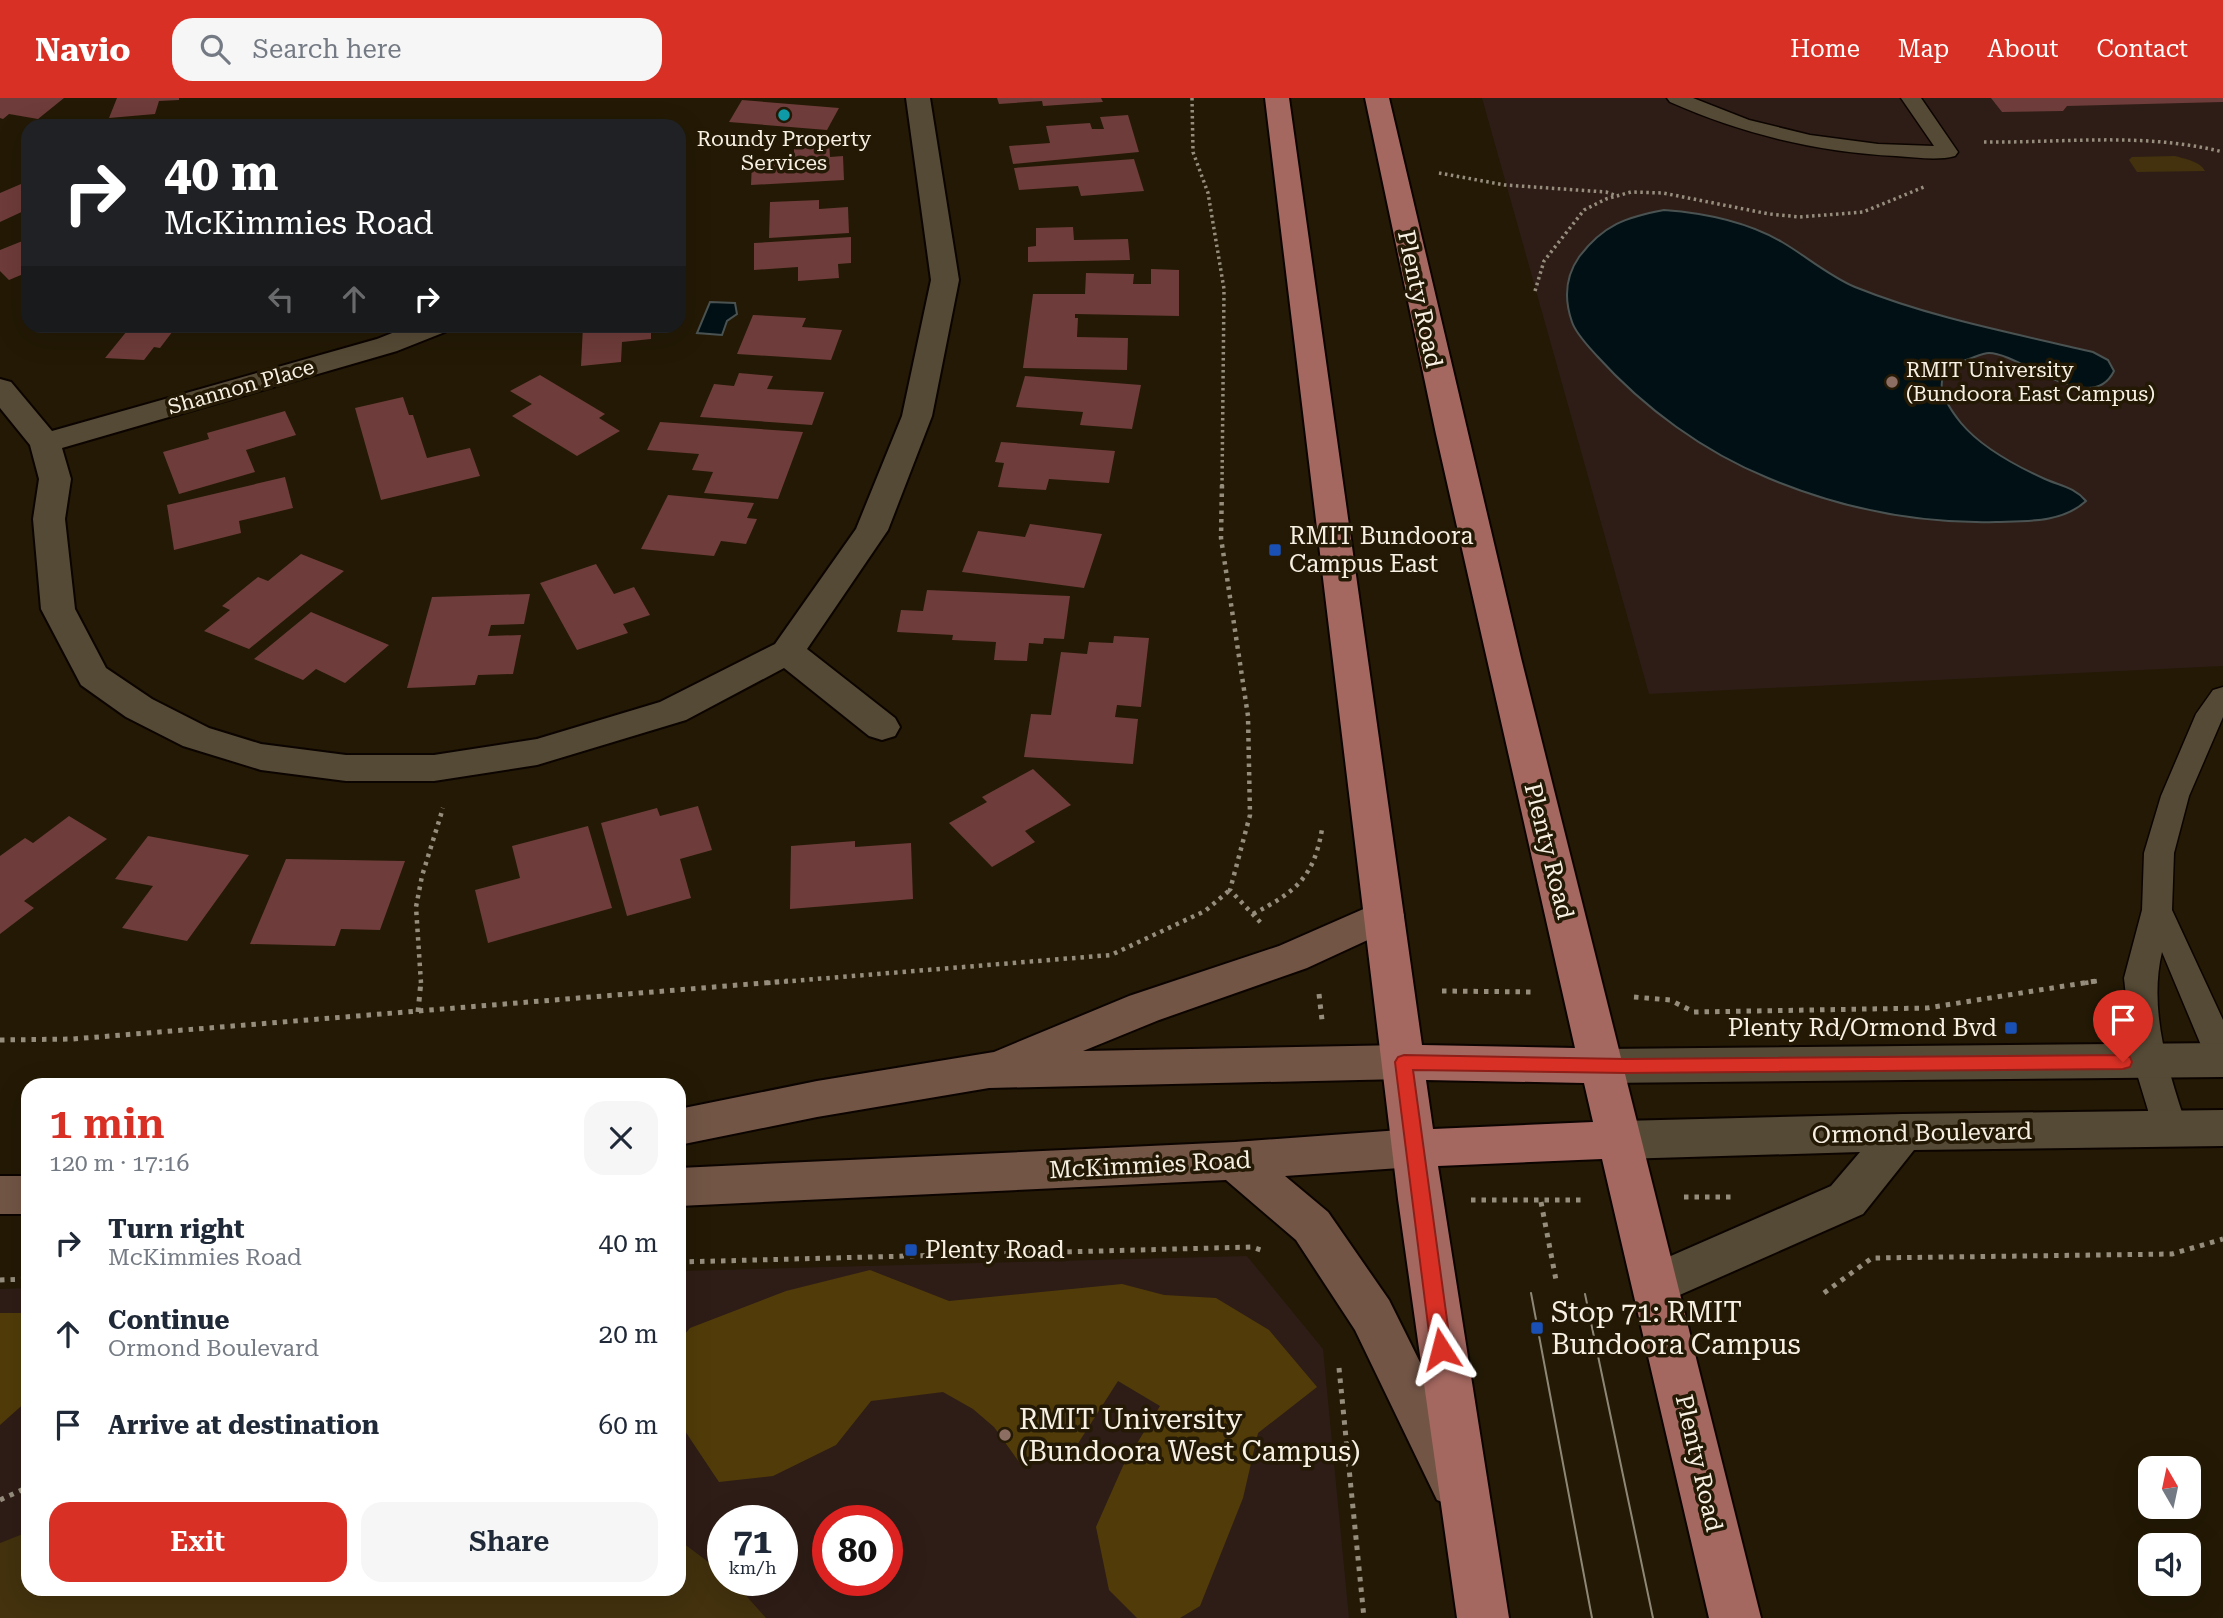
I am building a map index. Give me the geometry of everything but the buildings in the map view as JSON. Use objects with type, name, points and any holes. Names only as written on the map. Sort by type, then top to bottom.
[{"type":"highway","points":[[1277,98],[1420,1199],[1483,1618]]},
{"type":"highway","name":"Plenty Road","points":[[1377,98],[1463,490],[1583,993],[1740,1612]]},
{"type":"highway","points":[[1404,1062],[1602,1066]]},
{"type":"highway","name":"McKimmies Road","points":[[1414,1147],[1621,1140]]},
{"type":"main road","points":[[989,1070],[1144,1008],[1293,957],[1384,915]]},
{"type":"main road","points":[[686,1126],[817,1098],[989,1070],[1404,1062]]},
{"type":"main road","name":"McKimmies Road","points":[[686,1187],[1236,1161],[1414,1147]]},
{"type":"main road","points":[[1236,1161],[1312,1226],[1372,1315],[1466,1507]]},
{"type":"main road","points":[[0,1195],[21,1195]]},
{"type":"street","points":[[0,388],[45,443],[55,480],[49,519],[58,609],[93,676],[139,708],[196,737],[261,757],[346,768],[434,768],[537,752],[673,711],[787,652],[872,530],[917,416],[945,280],[918,98]]},
{"type":"street","name":"Shannon Place","points":[[45,443],[387,345],[417,333]]},
{"type":"street","points":[[787,652],[882,727]]},
{"type":"street","points":[[1602,1066],[2223,1060]]},
{"type":"street","name":"Ormond Boulevard","points":[[1621,1140],[1903,1132],[2223,1128]]},
{"type":"street","points":[[1657,1284],[1847,1200],[1903,1132]]},
{"type":"lane","points":[[1677,98],[1744,126],[1797,139],[1854,149],[1948,152],[1912,98]]},
{"type":"lane","points":[[2171,1130],[2149,1062],[2140,978],[2157,910],[2159,853],[2175,796],[2210,714],[2223,697]]},
{"type":"lane","points":[[2157,910],[2190,978],[2223,1060]]},
{"type":"path","points":[[0,1040],[73,1039],[1111,955],[1205,911],[1230,890],[1250,815],[1248,716],[1221,538],[1224,289],[1208,193],[1193,152],[1190,129],[1192,98]]},
{"type":"path","points":[[1979,142],[2166,139],[2199,144],[2223,152]]},
{"type":"path","points":[[1438,173],[1505,185],[1606,192],[1618,196]]},
{"type":"path","points":[[1535,291],[1544,261],[1584,210],[1631,192],[1663,193],[1769,214],[1828,216],[1863,212],[1889,203],[1923,188],[1932,180]]},
{"type":"path","points":[[418,1012],[422,975],[416,908],[422,876],[443,807]]},
{"type":"path","points":[[1230,890],[1293,957],[1319,990],[1583,993],[1670,1000],[1694,1012],[1927,1008],[2100,981],[2140,978]]},
{"type":"path","points":[[1420,1199],[1541,1202],[1733,1197]]},
{"type":"path","points":[[1541,1202],[1556,1280]]},
{"type":"path","points":[[1824,1293],[1872,1258],[2172,1254],[2223,1239]]},
{"type":"path","points":[[686,1262],[1252,1247],[1264,1251]]},
{"type":"path","points":[[0,1280],[21,1279]]},
{"type":"path","points":[[0,1500],[21,1490]]},
{"type":"shaded area","name":"RMIT University (Bundoora East Campus)","points":[[1482,98],[2223,98],[2223,666],[1649,694]]},
{"type":"shaded area","points":[[2175,156],[2196,163],[2205,171],[2137,172],[2129,160],[2132,157]]},
{"type":"shaded area","points":[[1664,210],[1695,213],[1740,223],[1782,242],[1855,287],[1913,308],[2093,352],[2108,360],[2114,371],[2103,384],[2089,388],[2054,380],[2018,362],[1989,353],[1956,364],[1943,378],[1942,386],[1948,404],[1961,423],[1978,440],[2011,462],[2072,490],[2086,501],[2055,517],[2020,521],[1967,522],[1880,512],[1823,498],[1768,478],[1721,455],[1676,427],[1615,375],[1583,340],[1572,322],[1567,297],[1574,265],[1597,237],[1616,224]]},
{"type":"shaded area","points":[[710,302],[735,303],[737,314],[727,321],[722,335],[697,333]]},
{"type":"shaded area","name":"RMIT University (Bundoora West Campus)","points":[[1247,1256],[1323,1349],[1349,1618],[0,1618],[0,1289],[21,1288],[21,1596],[686,1596],[686,1271]]},
{"type":"shaded area","points":[[870,1270],[949,1301],[1122,1284],[1164,1295],[1216,1298],[1269,1330],[1317,1387],[1258,1433],[1243,1498],[1200,1606],[1180,1618],[1137,1618],[1109,1590],[1096,1527],[1123,1466],[1160,1406],[1118,1381],[1077,1445],[1022,1466],[994,1427],[973,1409],[943,1392],[871,1401],[836,1445],[773,1476],[719,1482],[686,1432],[686,1333],[690,1328],[786,1291]]},
{"type":"shaded area","points":[[0,1313],[21,1313],[21,1406],[0,1425]]},
{"type":"shaded area","points":[[21,1535],[21,1596],[686,1596],[686,1545],[707,1561],[707,1596],[746,1596],[766,1618],[0,1618],[0,1543]]},
{"type":"tram line","points":[[1531,1293],[1592,1618]]},
{"type":"tram line","points":[[1585,1294],[1653,1618]]},
{"type":"place","name":"Roundy Property Services","points":[[784,115]]},
{"type":"place","name":"RMIT University (Bundoora East Campus)","points":[[1892,382]]},
{"type":"place","name":"RMIT Bundoora Campus East","points":[[1275,550]]},
{"type":"place","name":"Plenty Rd/Ormond Bvd","points":[[2011,1028]]},
{"type":"place","name":"Plenty Road","points":[[911,1250]]},
{"type":"place","name":"Stop 71: RMIT Bundoora Campus","points":[[1537,1328]]},
{"type":"place","name":"RMIT University (Bundoora West Campus)","points":[[1005,1435]]},
{"type":"route","points":[[1441,1349],[1404,1062],[1626,1066],[2123,1062]]}]
